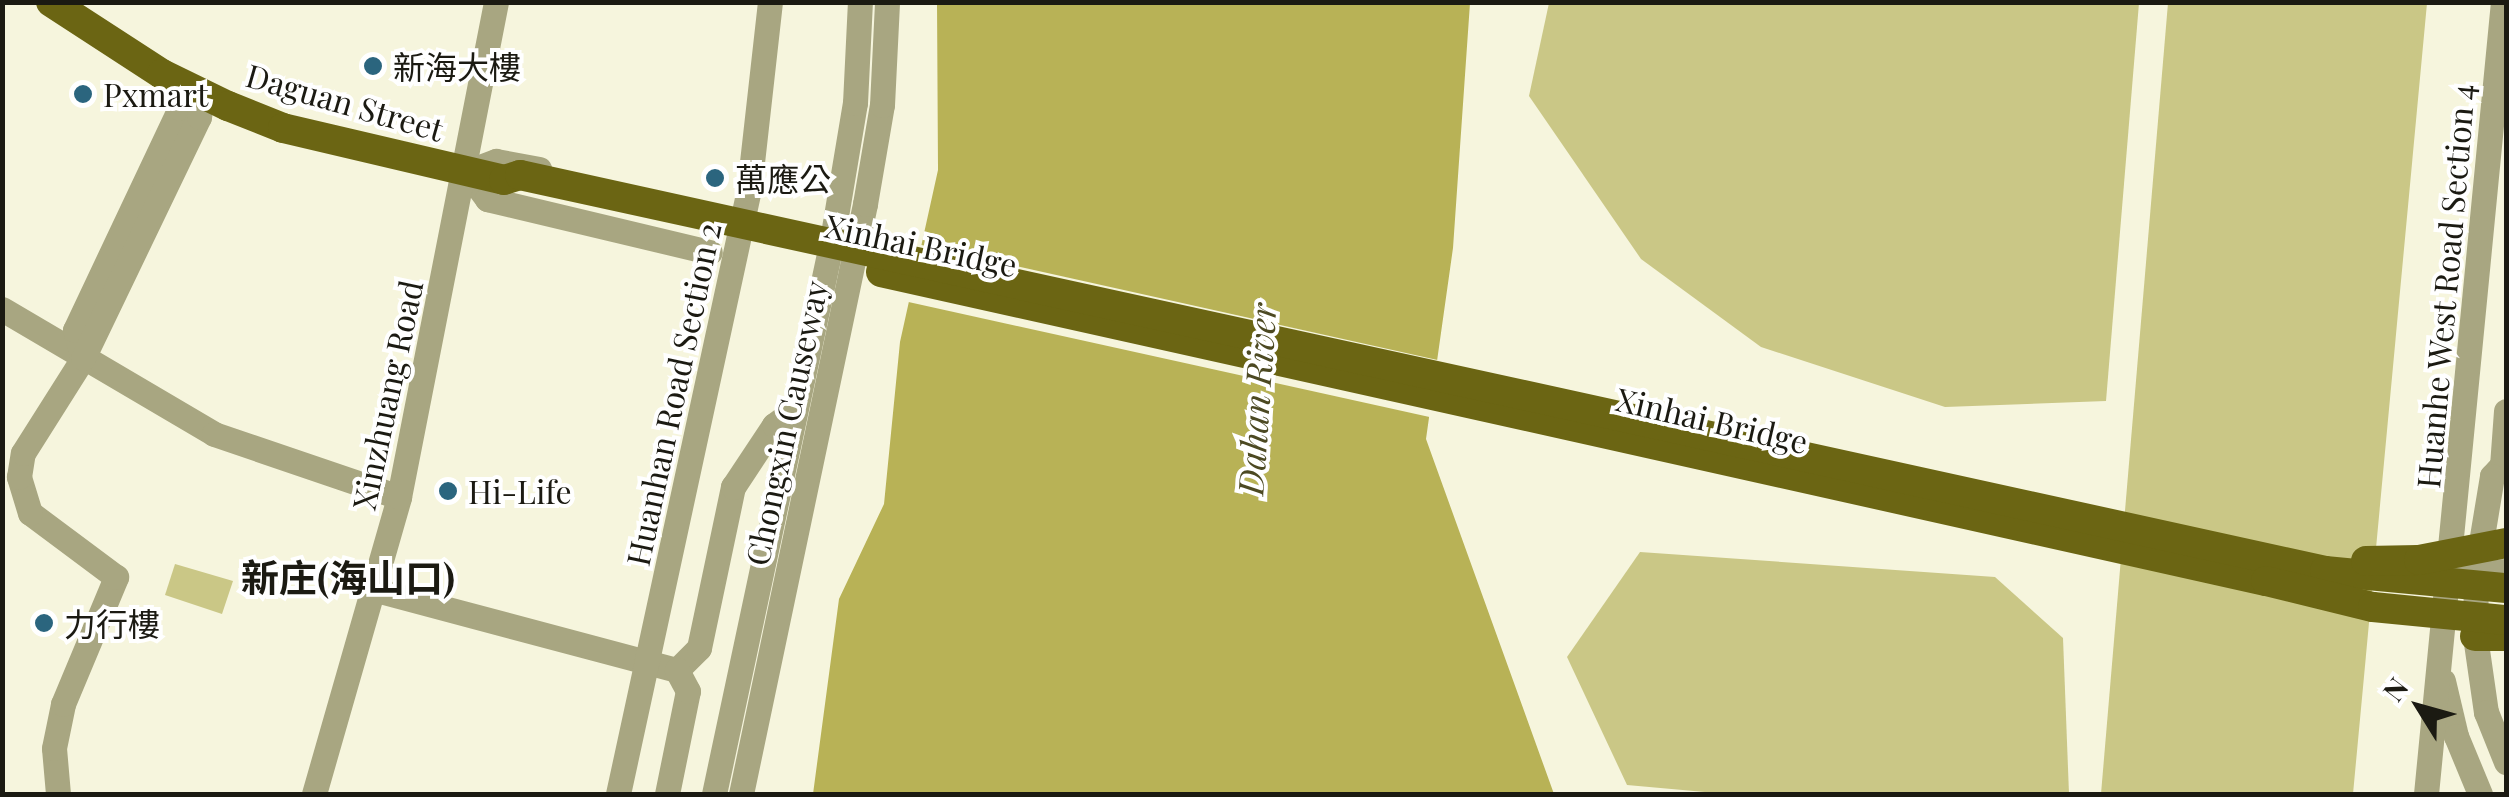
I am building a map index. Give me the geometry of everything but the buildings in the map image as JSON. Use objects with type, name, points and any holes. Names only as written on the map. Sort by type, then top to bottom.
[{"type":"main road","name":"Daguan Street","points":[[51,2],[202,95],[283,128],[504,180]]},
{"type":"main road","name":"Xinhai Bridge","points":[[504,180],[520,175],[2268,557],[2374,578],[2506,588]]},
{"type":"main road","name":"Xinhai Bridge","points":[[504,180],[519,192],[2076,537],[2328,600],[2506,620]]},
{"type":"main road","points":[[2268,557],[2383,562],[2506,544]]},
{"type":"main road","points":[[2475,636],[2506,636]]},
{"type":"street","name":"Xinzhuang Road","points":[[314,794],[373,601],[399,497],[467,172],[496,2]]},
{"type":"street","name":"Huanhan Road Section 2","points":[[618,794],[749,189],[770,2]]},
{"type":"street","name":"Chongxin Causeway","points":[[714,794],[856,102],[860,2]]},
{"type":"street","name":"Chongxin Causeway","points":[[740,794],[866,204],[882,105],[887,2]]},
{"type":"street","name":"Huanhe West Road Section 4","points":[[2442,676],[2503,2]]},
{"type":"street","points":[[58,794],[54,748],[63,704],[116,578],[30,513],[19,477],[23,453],[83,358],[199,117],[202,95]]},
{"type":"street","name":"Daguan Street","points":[[710,252],[487,198],[467,172],[496,161],[722,204]]},
{"type":"street","points":[[2,309],[214,434],[399,497]]},
{"type":"street","points":[[677,670],[699,648],[733,487],[774,425],[795,410]]},
{"type":"street","name":"Huanhe West Road Section 4","points":[[2506,412],[2504,475],[2492,476],[2476,573],[2475,636],[2486,712],[2506,762]]},
{"type":"street","points":[[2449,575],[2506,571]]},
{"type":"street","points":[[373,601],[677,670]]},
{"type":"street","points":[[667,794],[688,690],[677,670]]},
{"type":"street","points":[[2426,794],[2431,717],[2442,676]]},
{"type":"street","points":[[2442,676],[2456,736],[2480,794]]},
{"type":"shaded area","points":[[1549,3],[2139,3],[2106,401],[1945,407],[1761,347],[1641,259],[1529,96]]},
{"type":"shaded area","points":[[2168,3],[2427,3],[2353,794],[2101,794]]},
{"type":"shaded area","points":[[1640,552],[1995,577],[2063,638],[2069,794],[1727,794],[1627,785],[1567,657]]},
{"type":"shaded area","points":[[175,564],[233,581],[222,614],[165,595]]},
{"type":"water","name":"Dahan River","points":[[937,3],[1470,3],[1453,248],[1426,439],[1554,794],[813,794],[839,599],[884,504],[900,342],[938,170]]},
{"type":"pier","points":[[917,244],[1442,361],[1434,418],[904,301]]},
{"type":"place","name":"新海大樓","points":[[373,66]]},
{"type":"place","name":"Pxmart","points":[[83,94]]},
{"type":"place","name":"萬應公","points":[[715,178]]},
{"type":"place","name":"Hi-Life","points":[[448,491]]},
{"type":"place","name":"力行樓","points":[[44,623]]},
{"type":"district","name":"新庄(海山口)","points":[[348,577]]}]
